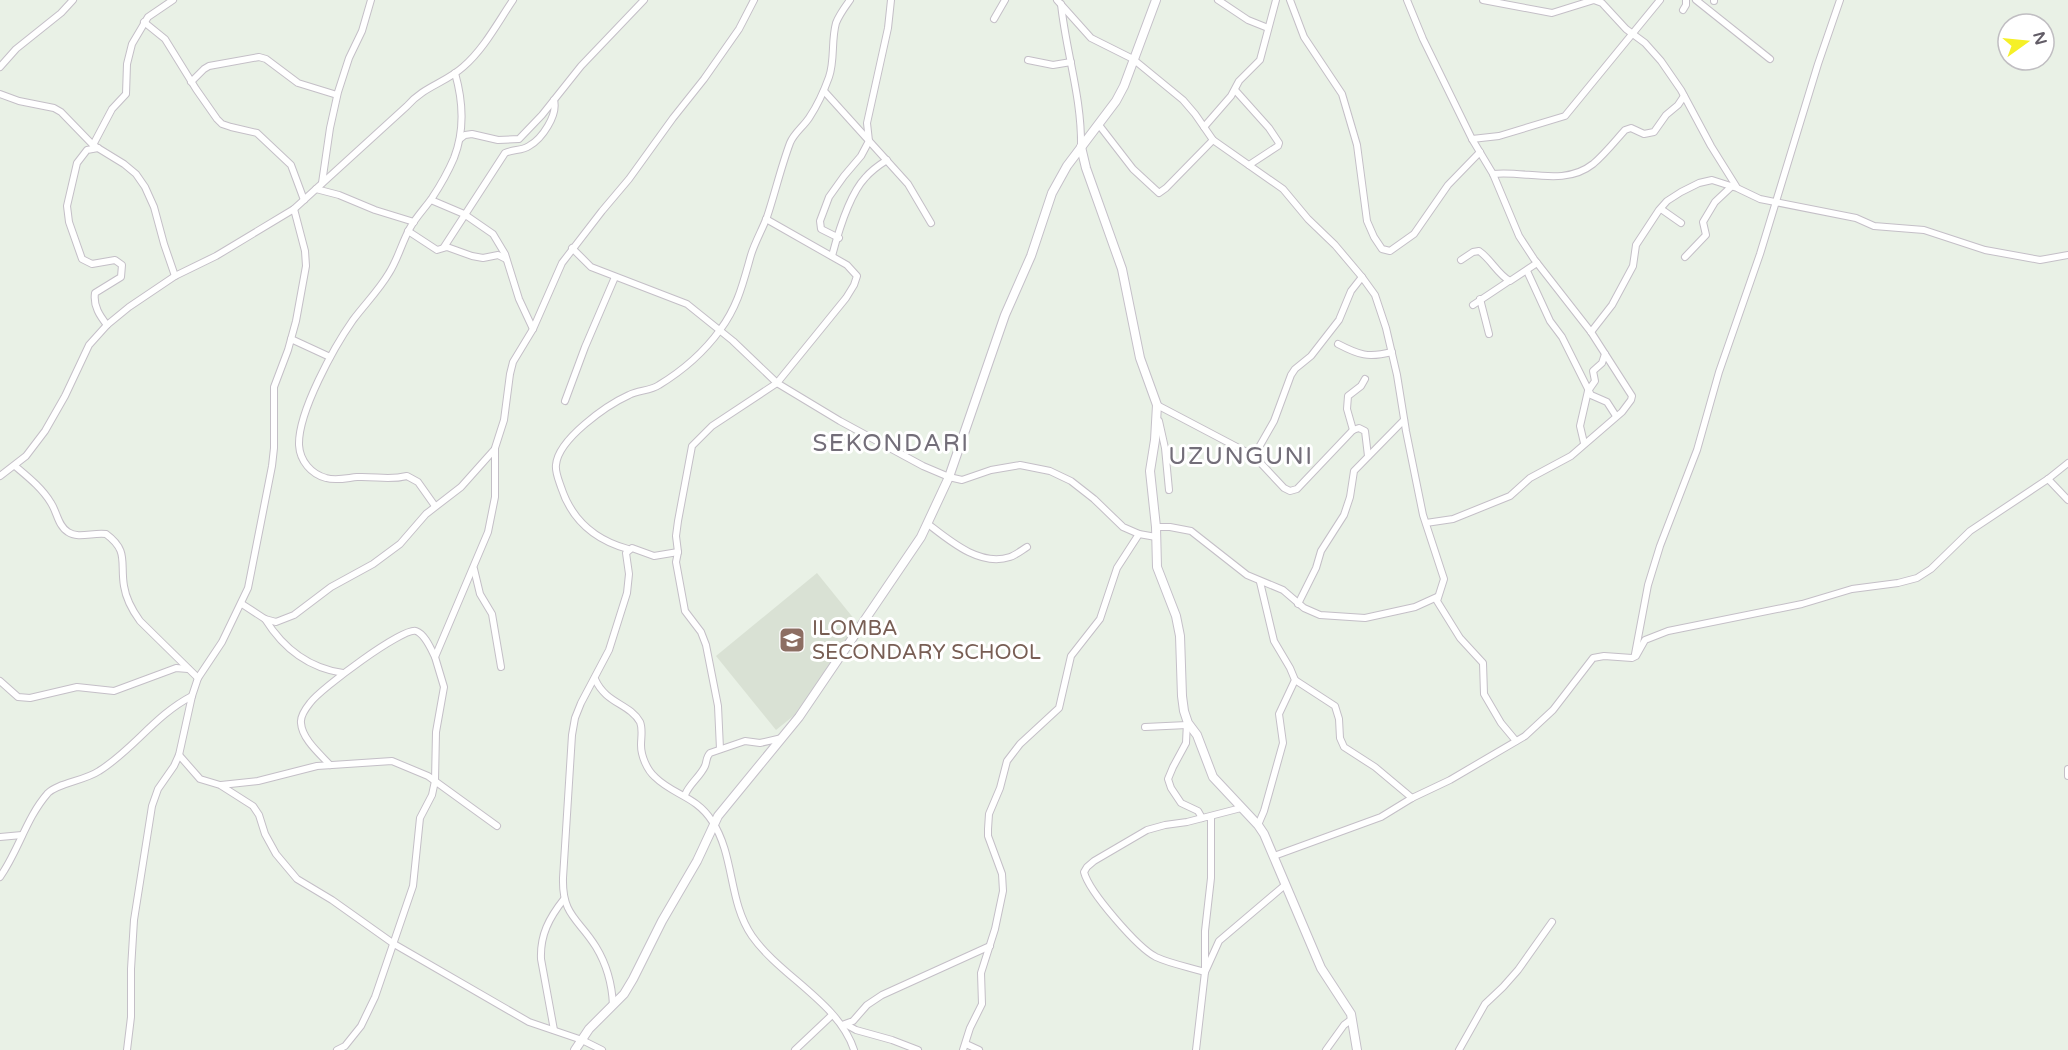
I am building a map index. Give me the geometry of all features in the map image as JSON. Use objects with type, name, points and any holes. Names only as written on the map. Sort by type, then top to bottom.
[{"type":"street","points":[[0,67],[16,49],[61,13],[73,0]]},
{"type":"street","points":[[107,325],[97,310],[95,293],[121,277],[122,266],[115,260],[92,264],[82,259],[68,213],[69,199],[77,163],[87,150],[95,147],[112,109],[126,94],[129,52],[144,22],[173,0]]},
{"type":"street","points":[[318,187],[337,95],[362,32],[371,0]]},
{"type":"street","points":[[0,476],[26,456],[45,431],[65,396],[89,345],[107,325],[175,276],[216,256],[294,209],[407,106],[415,96],[455,73],[476,54],[513,0]]},
{"type":"street","points":[[460,139],[472,134],[498,140],[519,139],[554,100],[580,66],[644,0]]},
{"type":"street","points":[[435,657],[488,532],[495,497],[495,448],[504,420],[513,362],[533,329],[562,263],[704,79],[739,29],[754,0]]},
{"type":"street","points":[[678,552],[654,556],[636,549],[609,544],[594,535],[573,514],[564,497],[556,465],[560,453],[573,436],[612,405],[630,394],[656,387],[673,376],[704,349],[720,330],[741,292],[790,142],[808,120],[824,91],[833,63],[838,18],[850,0]]},
{"type":"street","points":[[839,237],[820,229],[820,221],[833,190],[861,156],[868,141],[867,123],[888,28],[891,0]]},
{"type":"street","points":[[994,19],[1005,0]]},
{"type":"street","points":[[575,1050],[588,1029],[624,994],[662,921],[697,861],[713,822],[783,738],[894,579],[928,524],[949,477],[1005,315],[1031,256],[1052,193],[1081,147],[1116,101],[1124,86],[1156,0]]},
{"type":"street","points":[[1218,0],[1248,20],[1268,28]]},
{"type":"street","points":[[1204,127],[1235,90],[1239,81],[1260,60],[1276,0]]},
{"type":"street","points":[[1290,0],[1304,37],[1344,100],[1357,145],[1367,221],[1382,249],[1390,251],[1414,234],[1448,185],[1480,152]]},
{"type":"street","points":[[1407,0],[1423,39],[1472,139],[1492,174],[1513,224],[1537,263],[1590,332],[1632,394],[1631,400],[1616,417],[1571,456],[1530,478],[1505,499],[1453,519],[1426,523]]},
{"type":"street","points":[[1483,0],[1552,14],[1594,0],[1602,3],[1631,34],[1652,50],[1684,96],[1734,187]]},
{"type":"street","points":[[1472,139],[1500,136],[1565,116],[1660,0]]},
{"type":"street","points":[[1683,10],[1686,0]]},
{"type":"street","points":[[1696,0],[1770,59]]},
{"type":"street","points":[[1634,658],[1648,585],[1660,546],[1697,450],[1719,372],[1760,254],[1840,0]]},
{"type":"street","points":[[1060,1],[1091,38],[1133,59],[1183,100],[1213,140],[1283,189],[1308,219],[1335,245],[1375,295],[1392,352],[1415,478],[1426,523],[1444,579],[1437,597],[1438,604],[1457,634],[1483,663],[1484,694],[1501,723],[1516,741]]},
{"type":"street","points":[[1060,1],[1079,106],[1081,147],[1086,168],[1122,269],[1140,358],[1157,409],[1165,448],[1169,490]]},
{"type":"street","points":[[144,22],[165,39],[191,82],[222,124],[256,133],[283,156],[295,171],[304,200]]},
{"type":"street","points":[[191,82],[209,66],[259,57],[266,59],[298,83],[337,95]]},
{"type":"street","points":[[1028,60],[1053,65],[1071,62]]},
{"type":"street","points":[[435,506],[418,482],[407,476],[396,479],[368,477],[334,480],[324,478],[306,466],[299,448],[302,425],[330,357],[352,321],[388,275],[408,231],[431,200],[454,158],[460,139],[462,110],[455,73]]},
{"type":"street","points":[[1235,90],[1279,142],[1278,146],[1264,153],[1249,165]]},
{"type":"street","points":[[824,91],[908,184],[931,223]]},
{"type":"street","points":[[0,94],[19,101],[54,108],[61,112],[95,147],[130,168],[145,187],[154,207],[175,276]]},
{"type":"street","points":[[1492,174],[1549,177],[1581,172],[1600,158],[1625,130],[1630,128],[1644,134],[1654,132],[1684,96]]},
{"type":"street","points":[[408,231],[437,250],[444,247],[505,153],[528,147],[544,129],[555,114],[554,100]]},
{"type":"street","points":[[1099,125],[1133,169],[1159,193],[1213,140]]},
{"type":"street","points":[[832,256],[849,206],[859,186],[864,178],[887,160]]},
{"type":"street","points":[[1590,332],[1612,305],[1634,266],[1639,240],[1661,208],[1674,196],[1698,183],[1717,181],[1760,199],[1856,218],[1874,226],[1924,230],[1985,250],[2040,260],[2068,255]]},
{"type":"street","points":[[318,187],[375,210],[414,222]]},
{"type":"street","points":[[1685,257],[1706,235],[1707,231],[1703,222],[1710,210],[1734,187]]},
{"type":"street","points":[[431,200],[464,214],[493,234],[507,259],[519,299],[533,329]]},
{"type":"street","points":[[1661,208],[1682,223]]},
{"type":"street","points":[[127,1050],[131,1017],[134,929],[150,817],[158,789],[179,755],[198,678],[222,642],[248,588],[272,466],[274,387],[291,339],[306,266],[305,251],[294,209]]},
{"type":"street","points":[[720,749],[718,706],[704,638],[689,617],[682,601],[676,562],[678,521],[692,446],[712,426],[777,382],[846,298],[857,276],[847,265],[766,219]]},
{"type":"street","points":[[444,247],[472,256],[483,258],[498,255],[507,259]]},
{"type":"street","points":[[572,248],[591,267],[687,304],[720,330],[777,382],[840,421],[912,461],[949,477],[962,480],[991,470],[1020,465],[1043,469],[1071,481],[1123,527],[1138,534],[1156,532],[1170,527],[1191,531],[1242,571],[1260,582],[1282,590],[1298,604],[1320,615],[1365,618],[1415,607],[1437,597]]},
{"type":"street","points":[[1461,260],[1474,251],[1479,251],[1509,281]]},
{"type":"street","points":[[1473,305],[1537,263]]},
{"type":"street","points":[[1527,271],[1550,321],[1562,337],[1588,391],[1592,396],[1606,402],[1616,417]]},
{"type":"street","points":[[565,401],[615,277]]},
{"type":"street","points":[[1254,456],[1274,421],[1291,375],[1311,356],[1339,320],[1351,291],[1362,277]]},
{"type":"street","points":[[1480,299],[1489,334]]},
{"type":"street","points":[[291,339],[330,357]]},
{"type":"street","points":[[1338,344],[1362,355],[1378,356],[1392,352]]},
{"type":"street","points":[[1584,443],[1580,426],[1588,391],[1595,381],[1593,371],[1602,363],[1605,353]]},
{"type":"street","points":[[1353,430],[1347,409],[1348,396],[1361,386],[1365,379]]},
{"type":"street","points":[[1157,409],[1254,456],[1284,488],[1297,489],[1353,430],[1359,428],[1365,431],[1368,456]]},
{"type":"street","points":[[1157,409],[1150,471],[1158,574],[1176,616],[1180,636],[1182,696],[1187,722],[1186,743],[1168,779],[1180,803],[1198,811],[1202,818]]},
{"type":"street","points":[[1298,604],[1316,568],[1321,551],[1344,515],[1350,497],[1354,471],[1404,420]]},
{"type":"street","points":[[242,604],[265,619],[276,622],[294,615],[331,587],[373,564],[400,544],[426,514],[461,487],[495,448]]},
{"type":"street","points":[[1634,658],[1645,640],[1668,631],[1802,604],[1852,589],[1898,584],[1917,578],[1932,569],[1971,531],[2068,463]]},
{"type":"street","points":[[15,465],[41,490],[68,532],[75,535],[105,534],[118,545],[123,555],[123,585],[132,610],[140,621],[198,678]]},
{"type":"street","points":[[2048,479],[2068,500]]},
{"type":"street","points":[[928,524],[955,544],[975,555],[1001,559],[1027,547]]},
{"type":"street","points":[[979,1050],[964,1047],[970,1028],[982,1004],[981,973],[1002,900],[1004,882],[988,836],[989,814],[1000,788],[1007,761],[1020,744],[1059,708],[1071,656],[1100,619],[1117,568],[1138,534]]},
{"type":"street","points":[[613,1005],[612,987],[605,964],[595,944],[572,916],[564,899],[563,878],[575,718],[609,650],[627,593],[629,574],[626,553],[628,549]]},
{"type":"street","points":[[474,568],[480,594],[492,614],[501,667]]},
{"type":"street","points":[[1260,582],[1274,642],[1295,680],[1335,706],[1339,718],[1340,738],[1344,747],[1375,767],[1412,798]]},
{"type":"street","points":[[265,619],[272,631],[297,655],[329,671],[344,673]]},
{"type":"street","points":[[330,765],[310,743],[300,723],[310,702],[344,673],[402,635],[413,630],[418,632],[425,639],[435,657],[444,687],[436,732],[435,781],[432,795],[420,818],[413,886],[375,997],[361,1026],[345,1047],[337,1050]]},
{"type":"street","points":[[1274,856],[1381,817],[1516,741],[1546,718],[1593,658],[1604,656],[1634,658]]},
{"type":"street","points":[[0,681],[18,697],[30,698],[77,687],[114,691],[176,668],[188,669]]},
{"type":"street","points":[[595,679],[602,693],[623,706],[640,723],[644,756],[653,776],[685,795],[704,810],[713,822],[725,846],[739,910],[752,936],[771,958],[844,1025],[918,1050]]},
{"type":"street","points":[[1258,825],[1283,743],[1279,714],[1295,680]]},
{"type":"street","points":[[0,877],[9,865],[34,813],[50,791],[99,772],[164,713],[192,696]]},
{"type":"street","points":[[1145,727],[1159,728],[1187,722]]},
{"type":"street","points":[[1187,722],[1197,735],[1213,777],[1258,825],[1274,856],[1321,968],[1347,1004],[1357,1050]]},
{"type":"street","points":[[685,795],[689,786],[704,768],[708,754],[745,741],[760,742],[783,738]]},
{"type":"street","points":[[179,755],[200,779],[220,785],[248,801],[256,810],[276,854],[292,875],[394,944],[529,1022],[582,1040],[602,1050]]},
{"type":"street","points":[[220,785],[258,781],[317,765],[392,761],[420,771],[497,826]]},
{"type":"street","points":[[2068,769],[2068,776]]},
{"type":"street","points":[[1205,972],[1167,962],[1145,951],[1100,900],[1086,880],[1084,872],[1094,861],[1147,830],[1240,808]]},
{"type":"street","points":[[1196,1050],[1205,972],[1205,931],[1212,878],[1211,816]]},
{"type":"street","points":[[0,837],[22,835]]},
{"type":"street","points":[[1205,972],[1222,936],[1286,885]]},
{"type":"street","points":[[554,1030],[540,947],[547,924],[564,899]]},
{"type":"street","points":[[1460,1050],[1485,1004],[1518,970],[1552,922]]},
{"type":"street","points":[[844,1025],[882,995],[990,946]]},
{"type":"street","points":[[795,1050],[832,1015]]},
{"type":"street","points":[[1326,1050],[1344,1025],[1352,1019]]},
{"type":"street","points":[[844,1025],[854,1050]]},
{"type":"shaded area","name":"ILOMBA SECONDARY SCHOOL","points":[[817,573],[859,625],[807,705],[776,730],[716,656]]},
{"type":"place","name":"ILOMBA SECONDARY SCHOOL","points":[[792,640]]},
{"type":"district","name":"SEKONDARI","points":[[891,443]]},
{"type":"district","name":"UZUNGUNI","points":[[1241,456]]}]
